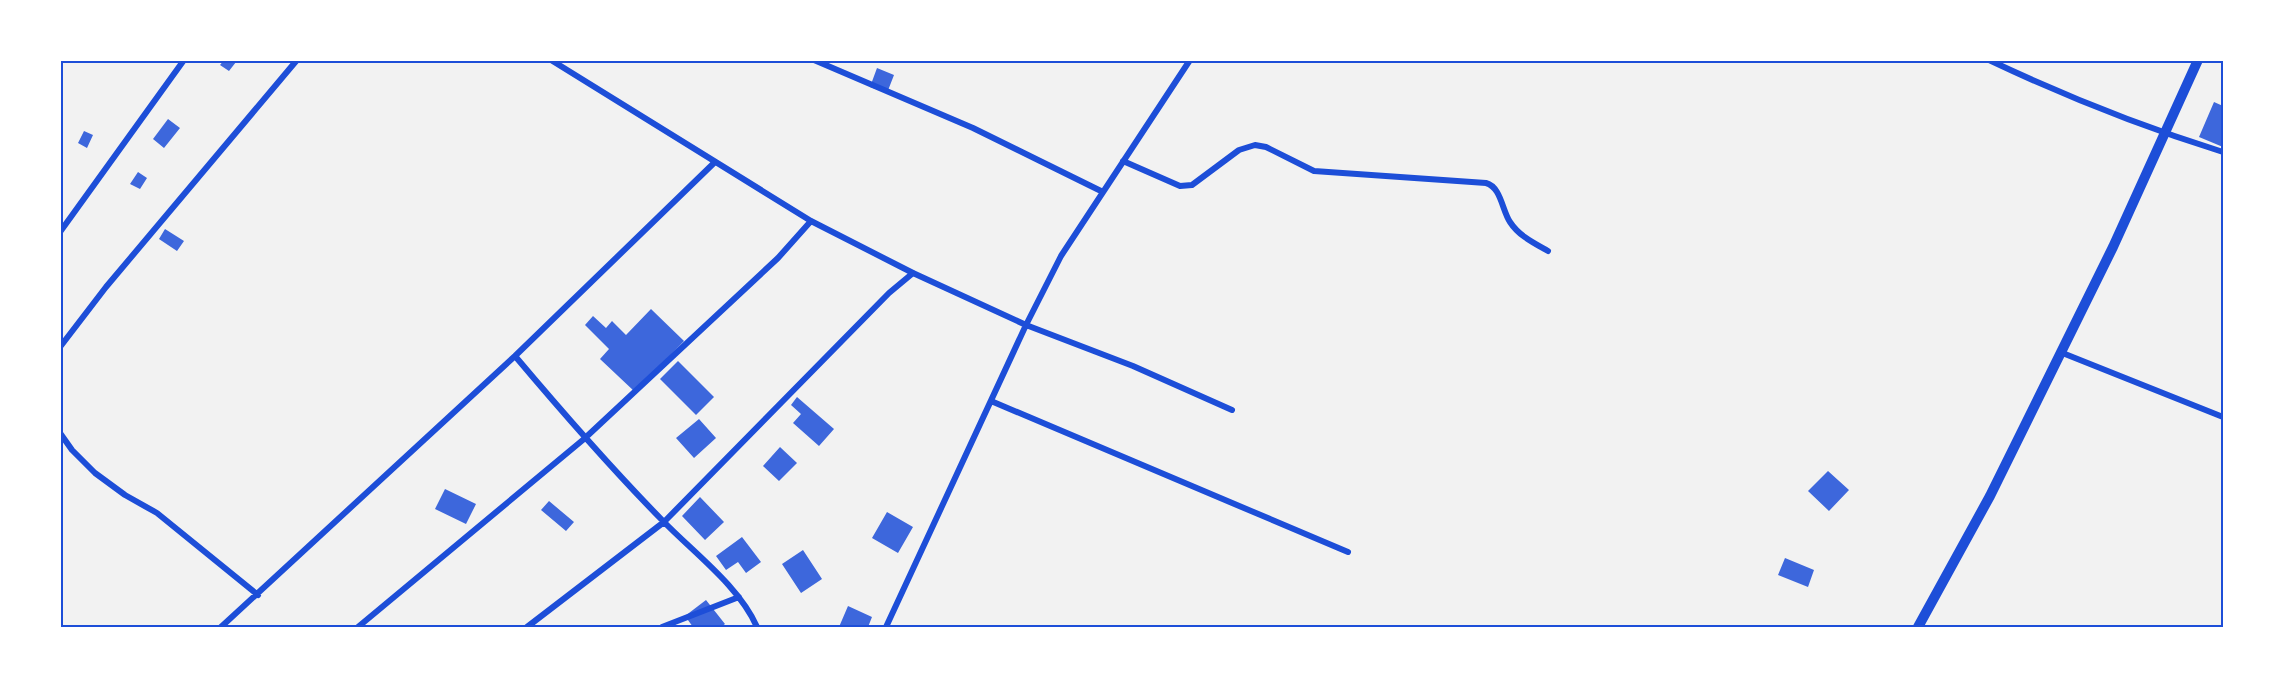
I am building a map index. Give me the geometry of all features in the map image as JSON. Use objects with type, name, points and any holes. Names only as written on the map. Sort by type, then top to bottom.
[{"type":"street","points":[[60,232],[184,60]]},
{"type":"street","points":[[60,347],[106,287],[297,60]]},
{"type":"street","points":[[551,60],[812,221],[913,273],[1026,325],[1133,366],[1232,410]]},
{"type":"street","points":[[814,60],[973,128],[1103,192]]},
{"type":"street","points":[[886,627],[1026,325],[1062,256],[1190,60]]},
{"type":"street","points":[[1989,60],[2060,94],[2165,134],[2223,152]]},
{"type":"street","points":[[1918,627],[1990,496],[2113,247],[2198,60]]},
{"type":"street","points":[[1123,161],[1180,186],[1187,186],[1192,185],[1239,150],[1255,145],[1266,147],[1314,171],[1486,183],[1493,185],[1497,190],[1510,222],[1521,235],[1548,251]]},
{"type":"street","points":[[221,627],[515,356],[715,162]]},
{"type":"street","points":[[358,627],[584,439],[778,258],[812,221]]},
{"type":"street","points":[[527,627],[664,522],[889,293],[913,273]]},
{"type":"street","points":[[2060,352],[2223,417]]},
{"type":"street","points":[[515,356],[584,439],[739,597],[757,627]]},
{"type":"street","points":[[991,401],[1348,552]]},
{"type":"street","points":[[60,433],[72,450],[94,473],[125,495],[157,513],[258,595]]},
{"type":"street","points":[[662,627],[739,597]]},
{"type":"building","points":[[224,60],[236,62],[229,71],[220,65]]},
{"type":"building","points":[[877,68],[894,75],[887,93],[870,87]]},
{"type":"building","points":[[2214,102],[2223,106],[2223,147],[2199,137]]},
{"type":"building","points":[[168,119],[180,128],[164,148],[153,139]]},
{"type":"building","points":[[84,131],[93,135],[87,148],[78,143]]},
{"type":"building","points":[[138,172],[147,178],[140,189],[130,184]]},
{"type":"building","points":[[165,229],[184,241],[177,251],[159,239]]},
{"type":"building","points":[[651,309],[684,341],[635,392],[600,359],[609,349],[585,325],[593,316],[606,328],[612,321],[626,335]]},
{"type":"building","points":[[678,361],[714,397],[696,415],[660,379]]},
{"type":"building","points":[[797,397],[834,429],[819,446],[793,423],[801,414],[791,405]]},
{"type":"building","points":[[699,419],[716,438],[694,458],[676,438]]},
{"type":"building","points":[[780,447],[797,463],[779,481],[763,466]]},
{"type":"building","points":[[1828,471],[1849,490],[1829,511],[1808,491]]},
{"type":"building","points":[[445,489],[476,504],[466,524],[435,509]]},
{"type":"building","points":[[700,497],[724,522],[705,540],[682,516]]},
{"type":"building","points":[[549,501],[574,522],[566,531],[541,510]]},
{"type":"building","points":[[887,512],[913,527],[898,553],[872,538]]},
{"type":"building","points":[[742,537],[761,562],[746,573],[738,562],[726,570],[716,556]]},
{"type":"building","points":[[803,550],[822,579],[801,593],[782,564]]},
{"type":"building","points":[[1785,558],[1814,570],[1808,587],[1778,575]]},
{"type":"building","points":[[706,600],[725,624],[721,627],[693,627],[685,616]]},
{"type":"building","points":[[848,606],[872,617],[868,627],[839,627]]}]
